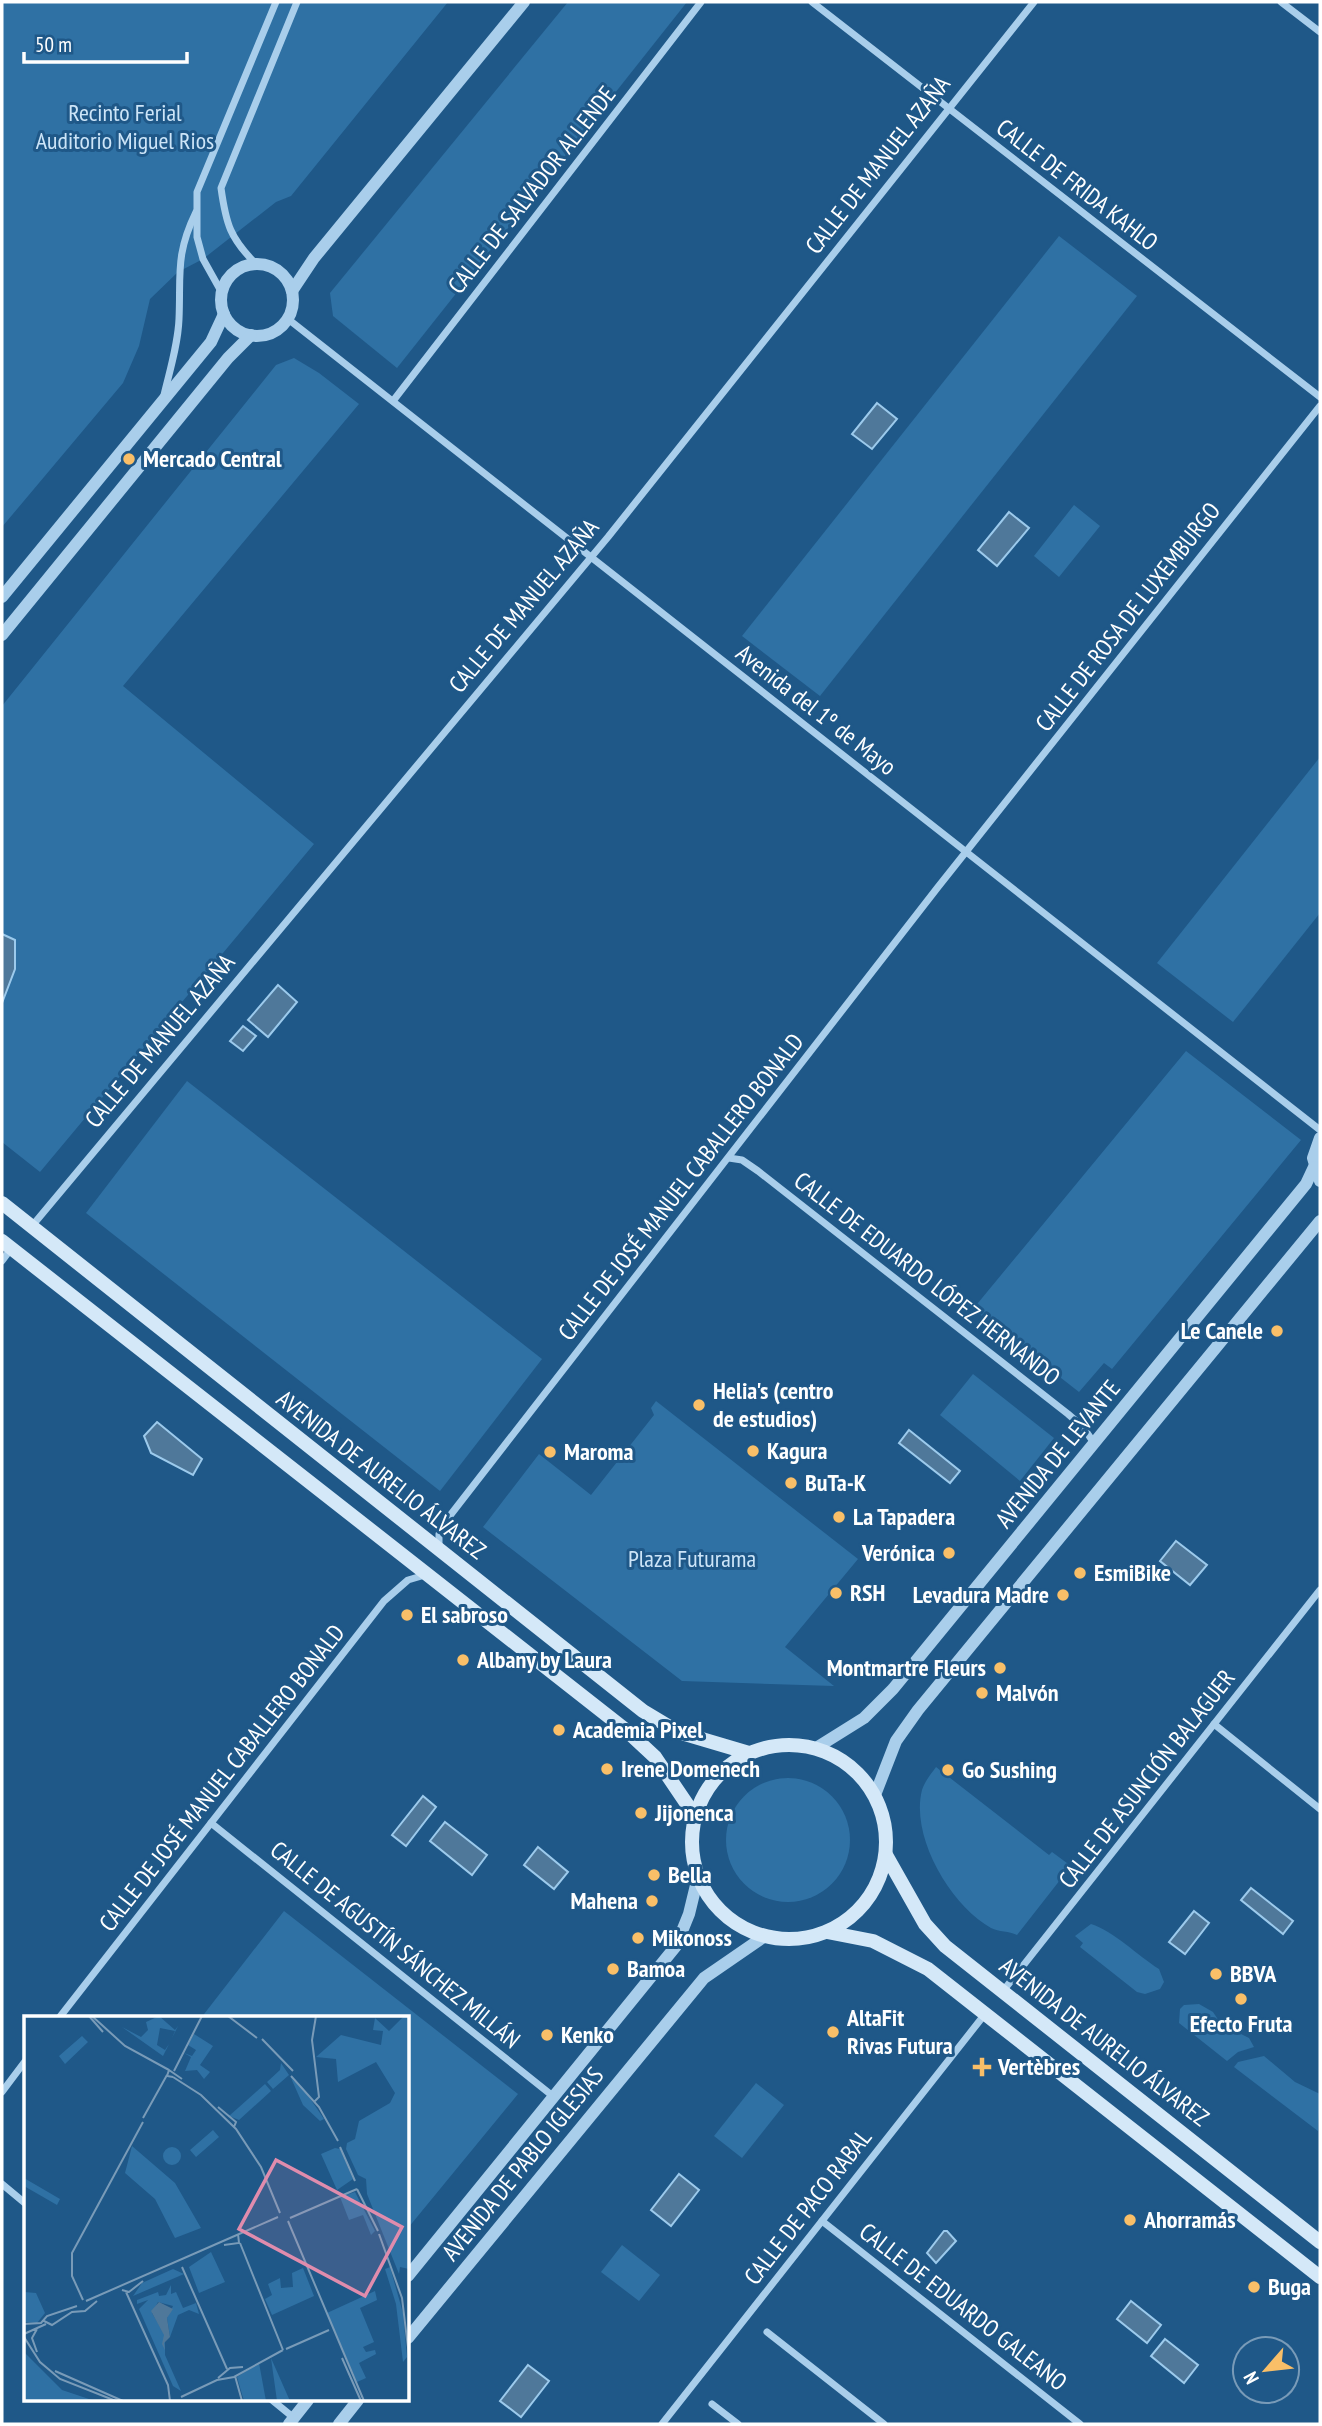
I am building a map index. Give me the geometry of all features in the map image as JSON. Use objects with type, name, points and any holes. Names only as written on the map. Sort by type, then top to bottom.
[{"type":"main road","name":"AVENIDA DE AURELIO ÁLVAREZ","points":[[2,1203],[643,1711],[678,1732],[749,1753]]},
{"type":"main road","name":"AVENIDA DE AURELIO ÁLVAREZ","points":[[7,1245],[636,1740],[655,1756],[695,1816]]},
{"type":"main road","points":[[793,1744],[816,1748],[850,1766],[875,1795],[887,1834],[886,1855],[880,1880],[867,1901],[849,1919],[827,1932],[807,1938],[765,1937],[737,1924],[714,1903],[698,1877],[692,1847],[695,1816],[712,1782],[723,1770],[749,1753],[770,1745],[793,1744]]},
{"type":"main road","name":"AVENIDA DE AURELIO ÁLVAREZ","points":[[886,1855],[925,1924],[946,1946],[1320,2242]]},
{"type":"main road","points":[[827,1932],[873,1941],[928,1969],[1320,2277]]},
{"type":"street","points":[[2,597],[211,342],[224,314],[222,293],[203,259],[196,211],[197,192],[276,2]]},
{"type":"street","points":[[224,314],[240,332],[251,335],[271,333],[288,320],[293,306],[292,291],[287,279],[277,270],[256,264],[233,238],[225,219],[221,188],[297,2]]},
{"type":"street","points":[[292,291],[314,258],[524,2]]},
{"type":"street","name":"CALLE DE SALVADOR ALLENDE","points":[[393,401],[701,2]]},
{"type":"street","name":"CALLE DE FRIDA KAHLO","points":[[812,2],[1320,397]]},
{"type":"street","name":"CALLE DE MANUEL AZAÑA","points":[[32,1226],[591,558],[1034,2]]},
{"type":"street","points":[[1281,2],[1320,32]]},
{"type":"street","points":[[163,400],[179,320],[180,260],[184,237],[196,211]]},
{"type":"street","points":[[222,293],[234,272],[256,264]]},
{"type":"street","name":"Avenida del 1º de Mayo","points":[[288,320],[1320,1130]]},
{"type":"street","points":[[2,635],[228,358],[251,335]]},
{"type":"street","name":"CALLE DE ROSA DE LUXEMBURGO","points":[[966,852],[1320,406]]},
{"type":"street","name":"CALLE DE JOSÉ MANUEL CABALLERO BONALD","points":[[439,1550],[439,1534],[445,1522],[966,852]]},
{"type":"street","points":[[1320,1138],[1315,1149],[1314,1167],[1320,1181]]},
{"type":"street","name":"CALLE DE EDUARDO LÓPEZ HERNANDO","points":[[729,1158],[742,1160],[758,1171],[1068,1414],[1083,1427],[1094,1443]]},
{"type":"street","name":"AVENIDA DE LEVANTE","points":[[816,1748],[864,1718],[893,1689],[1306,1184],[1314,1167]]},
{"type":"street","points":[[875,1795],[895,1741],[918,1710],[1320,1222]]},
{"type":"street","points":[[2,1261],[7,1245]]},
{"type":"street","name":"CALLE DE JOSÉ MANUEL CABALLERO BONALD","points":[[61,2016],[384,1601],[408,1580],[425,1575]]},
{"type":"street","name":"CALLE DE ASUNCIÓN BALAGUER","points":[[1003,1991],[1320,1590]]},
{"type":"street","points":[[1214,1724],[1320,1809]]},
{"type":"street","name":"CALLE DE AGUSTÍN SÁNCHEZ MILLÁN","points":[[211,1823],[554,2097]]},
{"type":"street","name":"AVENIDA DE PABLO IGLESIAS","points":[[410,2274],[676,1946],[689,1914],[698,1877]]},
{"type":"street","name":"AVENIDA DE PABLO IGLESIAS","points":[[410,2336],[704,1978],[765,1937]]},
{"type":"street","name":"CALLE DE PACO RABAL","points":[[662,2424],[985,2014]]},
{"type":"street","points":[[2,2092],[24,2063]]},
{"type":"street","points":[[2,2184],[24,2202]]},
{"type":"street","name":"CALLE DE EDUARDO GALEANO","points":[[822,2221],[1080,2424]]},
{"type":"street","points":[[767,2332],[884,2424]]},
{"type":"street","points":[[274,2402],[292,2421],[306,2402]]},
{"type":"street","points":[[339,2424],[356,2402]]},
{"type":"street","points":[[712,2404],[738,2424]]},
{"type":"green space","name":"Recinto Ferial Auditorio Miguel Rios","points":[[2,2],[448,2],[291,196],[276,202],[203,259],[178,272],[150,299],[139,346],[123,383],[2,527]]},
{"type":"green space","points":[[568,2],[687,2],[397,368],[333,316],[330,293]]},
{"type":"green space","points":[[1059,236],[1137,296],[820,696],[742,636]]},
{"type":"green space","points":[[294,358],[319,373],[359,404],[123,686],[314,844],[40,1172],[2,1142],[2,706],[276,365]]},
{"type":"green space","points":[[1074,505],[1100,526],[1059,577],[1034,556]]},
{"type":"green space","points":[[1320,757],[1320,913],[1233,1022],[1157,963]]},
{"type":"green space","points":[[1186,1051],[1301,1140],[1112,1369],[1104,1363],[1079,1392],[973,1309]]},
{"type":"green space","points":[[187,1081],[542,1359],[440,1491],[86,1213]]},
{"type":"green space","points":[[973,1374],[1054,1438],[1020,1481],[940,1415]]},
{"type":"green space","name":"Plaza Futurama","points":[[656,1401],[858,1559],[785,1647],[834,1686],[682,1681],[483,1527],[539,1454],[591,1495],[654,1415],[651,1408]]},
{"type":"green space","points":[[936,1767],[1049,1855],[1052,1852],[1071,1866],[1017,1935],[991,1928],[976,1918],[948,1887],[937,1868],[928,1849],[920,1809],[923,1787]]},
{"type":"green space","points":[[788,1778],[812,1783],[832,1796],[845,1816],[850,1840],[845,1864],[832,1884],[812,1897],[788,1902],[764,1897],[744,1884],[731,1864],[726,1840],[731,1816],[744,1796],[764,1783]]},
{"type":"green space","points":[[284,1911],[518,2094],[410,2226],[410,2016],[203,2016]]},
{"type":"green space","points":[[1091,1924],[1117,1938],[1159,1969],[1164,1982],[1160,1989],[1145,1994],[1137,1992],[1080,1947],[1083,1943],[1075,1936]]},
{"type":"green space","points":[[1199,2004],[1213,2012],[1221,2024],[1249,2038],[1254,2047],[1238,2052],[1227,2061],[1179,2023],[1180,2009],[1184,2005]]},
{"type":"green space","points":[[1264,2056],[1295,2082],[1320,2094],[1318,2131],[1234,2067],[1238,2062]]},
{"type":"green space","points":[[756,2083],[784,2105],[742,2158],[714,2136]]},
{"type":"green space","points":[[622,2245],[660,2275],[639,2301],[601,2272]]},
{"type":"shaded area","points":[[877,403],[897,419],[872,449],[852,434]]},
{"type":"shaded area","points":[[1009,512],[1029,528],[997,566],[978,550]]},
{"type":"shaded area","points":[[2,934],[15,940],[15,969],[2,1003]]},
{"type":"shaded area","points":[[278,985],[297,1002],[268,1037],[248,1020]]},
{"type":"shaded area","points":[[243,1026],[256,1036],[243,1051],[230,1041]]},
{"type":"shaded area","points":[[157,1422],[202,1459],[193,1475],[151,1453],[144,1436]]},
{"type":"shaded area","points":[[909,1430],[960,1471],[950,1483],[899,1443]]},
{"type":"shaded area","points":[[1176,1541],[1207,1565],[1190,1585],[1160,1561]]},
{"type":"shaded area","points":[[423,1796],[436,1807],[406,1846],[392,1835]]},
{"type":"shaded area","points":[[445,1822],[487,1855],[472,1875],[430,1841]]},
{"type":"shaded area","points":[[538,1847],[568,1872],[554,1889],[524,1865]]},
{"type":"shaded area","points":[[1251,1888],[1293,1921],[1283,1934],[1241,1900]]},
{"type":"shaded area","points":[[1194,1911],[1209,1923],[1185,1954],[1169,1942]]},
{"type":"shaded area","points":[[679,2174],[699,2190],[671,2226],[651,2210]]},
{"type":"shaded area","points":[[944,2231],[956,2241],[936,2263],[927,2253]]},
{"type":"shaded area","points":[[1131,2301],[1161,2325],[1147,2343],[1117,2319]]},
{"type":"shaded area","points":[[1165,2339],[1198,2365],[1184,2383],[1151,2356]]},
{"type":"shaded area","points":[[528,2365],[549,2381],[521,2417],[500,2401]]},
{"type":"place","name":"Mercado Central","points":[[129,459]]},
{"type":"place","name":"Le Canele","points":[[1277,1331]]},
{"type":"place","name":"Helia's (centro de estudios)","points":[[699,1405]]},
{"type":"place","name":"Kagura","points":[[753,1451]]},
{"type":"place","name":"Maroma","points":[[550,1452]]},
{"type":"place","name":"BuTa-K","points":[[791,1483]]},
{"type":"place","name":"La Tapadera","points":[[839,1517]]},
{"type":"place","name":"Verónica","points":[[949,1553]]},
{"type":"place","name":"EsmiBike","points":[[1080,1573]]},
{"type":"place","name":"RSH","points":[[836,1593]]},
{"type":"place","name":"Levadura Madre","points":[[1063,1595]]},
{"type":"place","name":"El sabroso","points":[[407,1615]]},
{"type":"place","name":"Albany by Laura","points":[[463,1660]]},
{"type":"place","name":"Montmartre Fleurs","points":[[1000,1668]]},
{"type":"place","name":"Malvón","points":[[982,1693]]},
{"type":"place","name":"Academia Pixel","points":[[559,1730]]},
{"type":"place","name":"Irene Domenech","points":[[607,1769]]},
{"type":"place","name":"Go Sushing","points":[[948,1770]]},
{"type":"place","name":"Jijonenca","points":[[641,1813]]},
{"type":"place","name":"Bella","points":[[654,1875]]},
{"type":"place","name":"Mahena","points":[[652,1901]]},
{"type":"place","name":"Mikonoss","points":[[638,1938]]},
{"type":"place","name":"Bamoa","points":[[613,1969]]},
{"type":"place","name":"BBVA","points":[[1216,1974]]},
{"type":"place","name":"Efecto Fruta","points":[[1241,1999]]},
{"type":"place","name":"AltaFit Rivas Futura","points":[[833,2032]]},
{"type":"place","name":"Kenko","points":[[547,2035]]},
{"type":"place","name":"Vertèbres","points":[[982,2067]]},
{"type":"place","name":"Ahorramás","points":[[1130,2220]]},
{"type":"place","name":"Buga","points":[[1254,2287]]}]
